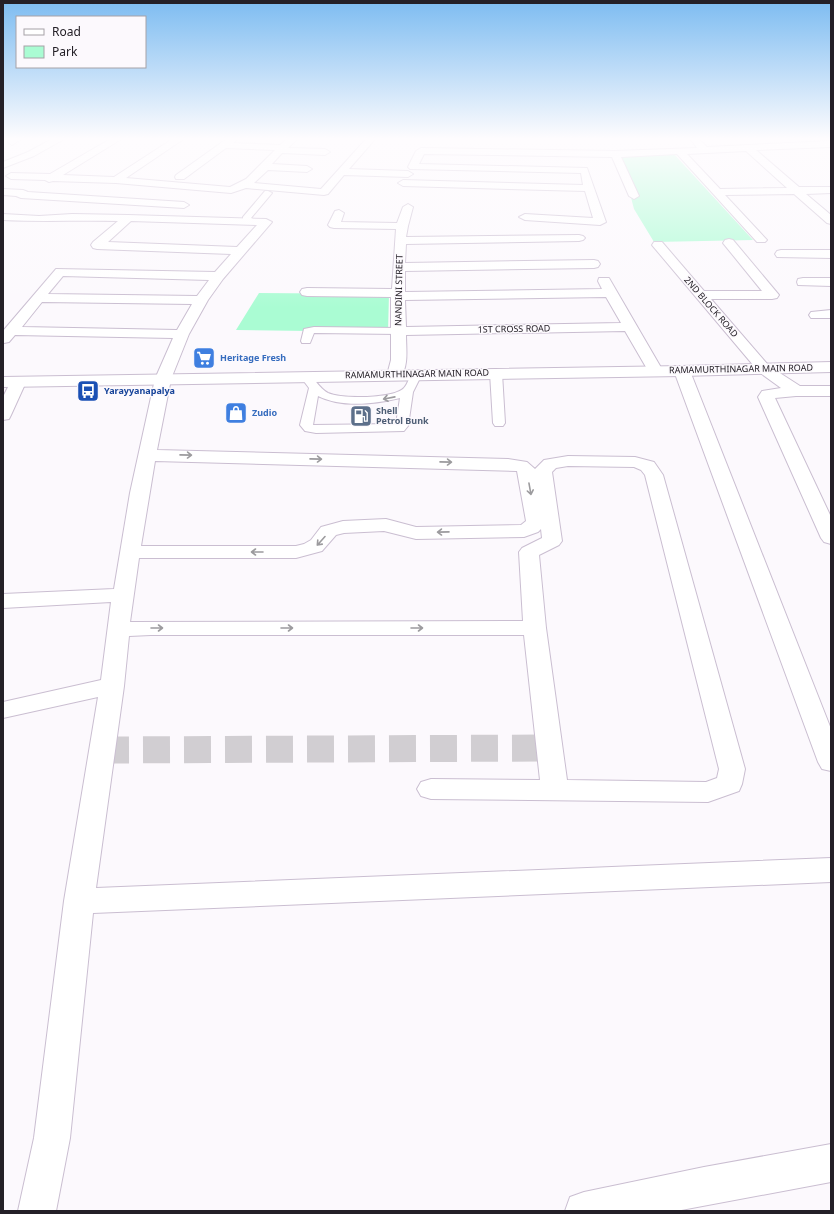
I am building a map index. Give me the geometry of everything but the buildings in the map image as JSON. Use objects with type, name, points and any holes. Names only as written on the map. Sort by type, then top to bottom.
[{"type":"street","points":[[9,202],[21,195]]},
{"type":"street","points":[[32,195],[195,205]]},
{"type":"street","points":[[552,208],[523,212],[571,220],[600,222],[592,195]]},
{"type":"street","points":[[718,195],[761,240]]},
{"type":"street","points":[[800,195],[831,221]]},
{"type":"street","name":"NANDINI STREET","points":[[396,374],[399,360],[398,294],[400,241],[402,226],[408,207]]},
{"type":"street","points":[[581,208],[596,209]]},
{"type":"street","points":[[339,213],[334,225],[402,226]]},
{"type":"street","points":[[3,217],[39,220],[72,217],[266,222],[218,276],[201,300],[182,334],[162,379],[139,493],[123,595],[112,686],[79,901],[52,1138],[37,1211]]},
{"type":"street","points":[[128,218],[97,245],[240,251]]},
{"type":"street","points":[[571,220],[579,238],[655,371]]},
{"type":"street","points":[[400,241],[579,238]]},
{"type":"street","points":[[701,295],[772,295],[728,243]]},
{"type":"street","name":"2ND BLOCK ROAD","points":[[658,245],[764,369],[796,391]]},
{"type":"street","points":[[781,254],[831,254]]},
{"type":"street","points":[[400,267],[594,264]]},
{"type":"street","points":[[7,336],[60,272],[218,276]]},
{"type":"street","points":[[803,282],[831,282]]},
{"type":"street","points":[[307,292],[398,294],[611,293]]},
{"type":"street","points":[[38,298],[201,300]]},
{"type":"street","points":[[816,314],[831,314]]},
{"type":"street","name":"1ST CROSS ROAD","points":[[399,331],[630,327]]},
{"type":"street","points":[[7,336],[182,334]]},
{"type":"street","name":"RAMAMURTHINAGAR MAIN ROAD","points":[[10,382],[162,379],[310,382],[396,374],[682,371],[831,367]]},
{"type":"street","points":[[682,371],[831,762]]},
{"type":"street","points":[[3,415],[10,382]]},
{"type":"street","points":[[831,391],[796,391],[768,394],[766,397],[831,538]]},
{"type":"street","points":[[130,552],[296,552],[312,549],[322,542],[328,531],[343,527],[386,525],[416,533],[501,531],[524,530],[531,528],[536,522],[526,469],[521,466],[508,464],[147,455]]},
{"type":"street","points":[[431,789],[555,789],[708,792],[728,784],[732,769],[654,475],[648,466],[635,462],[568,461],[550,464],[543,471],[552,540],[529,552],[535,628],[555,789]]},
{"type":"street","points":[[3,602],[123,595]]},
{"type":"street","points":[[118,630],[151,628],[535,628]]},
{"type":"street","points":[[3,710],[112,686]]},
{"type":"street","points":[[79,901],[831,870]]},
{"type":"street","points":[[584,1211],[704,1186],[831,1163]]},
{"type":"lane","points":[[249,221],[250,220],[246,219],[267,195]]},
{"type":"lane","points":[[306,341],[308,331],[314,330],[399,331]]},
{"type":"lane","points":[[496,372],[499,423]]},
{"type":"lane","points":[[310,382],[306,425],[309,428],[400,428],[402,426],[407,392],[416,374]]},
{"type":"lane","points":[[310,382],[327,396],[355,399],[377,400],[407,392]]},
{"type":"green space","points":[[630,195],[711,195],[753,240],[654,242],[634,209]]},
{"type":"green space","points":[[259,293],[389,294],[388,332],[236,330]]},
{"type":"tunnel","points":[[102,750],[550,748]]},
{"type":"place","name":"Heritage Fresh","points":[[204,358]]},
{"type":"place","name":"Yarayyanapalya","points":[[88,391]]},
{"type":"place","name":"Zudio","points":[[236,413]]},
{"type":"place","name":"Shell Petrol Bunk","points":[[361,416]]}]
